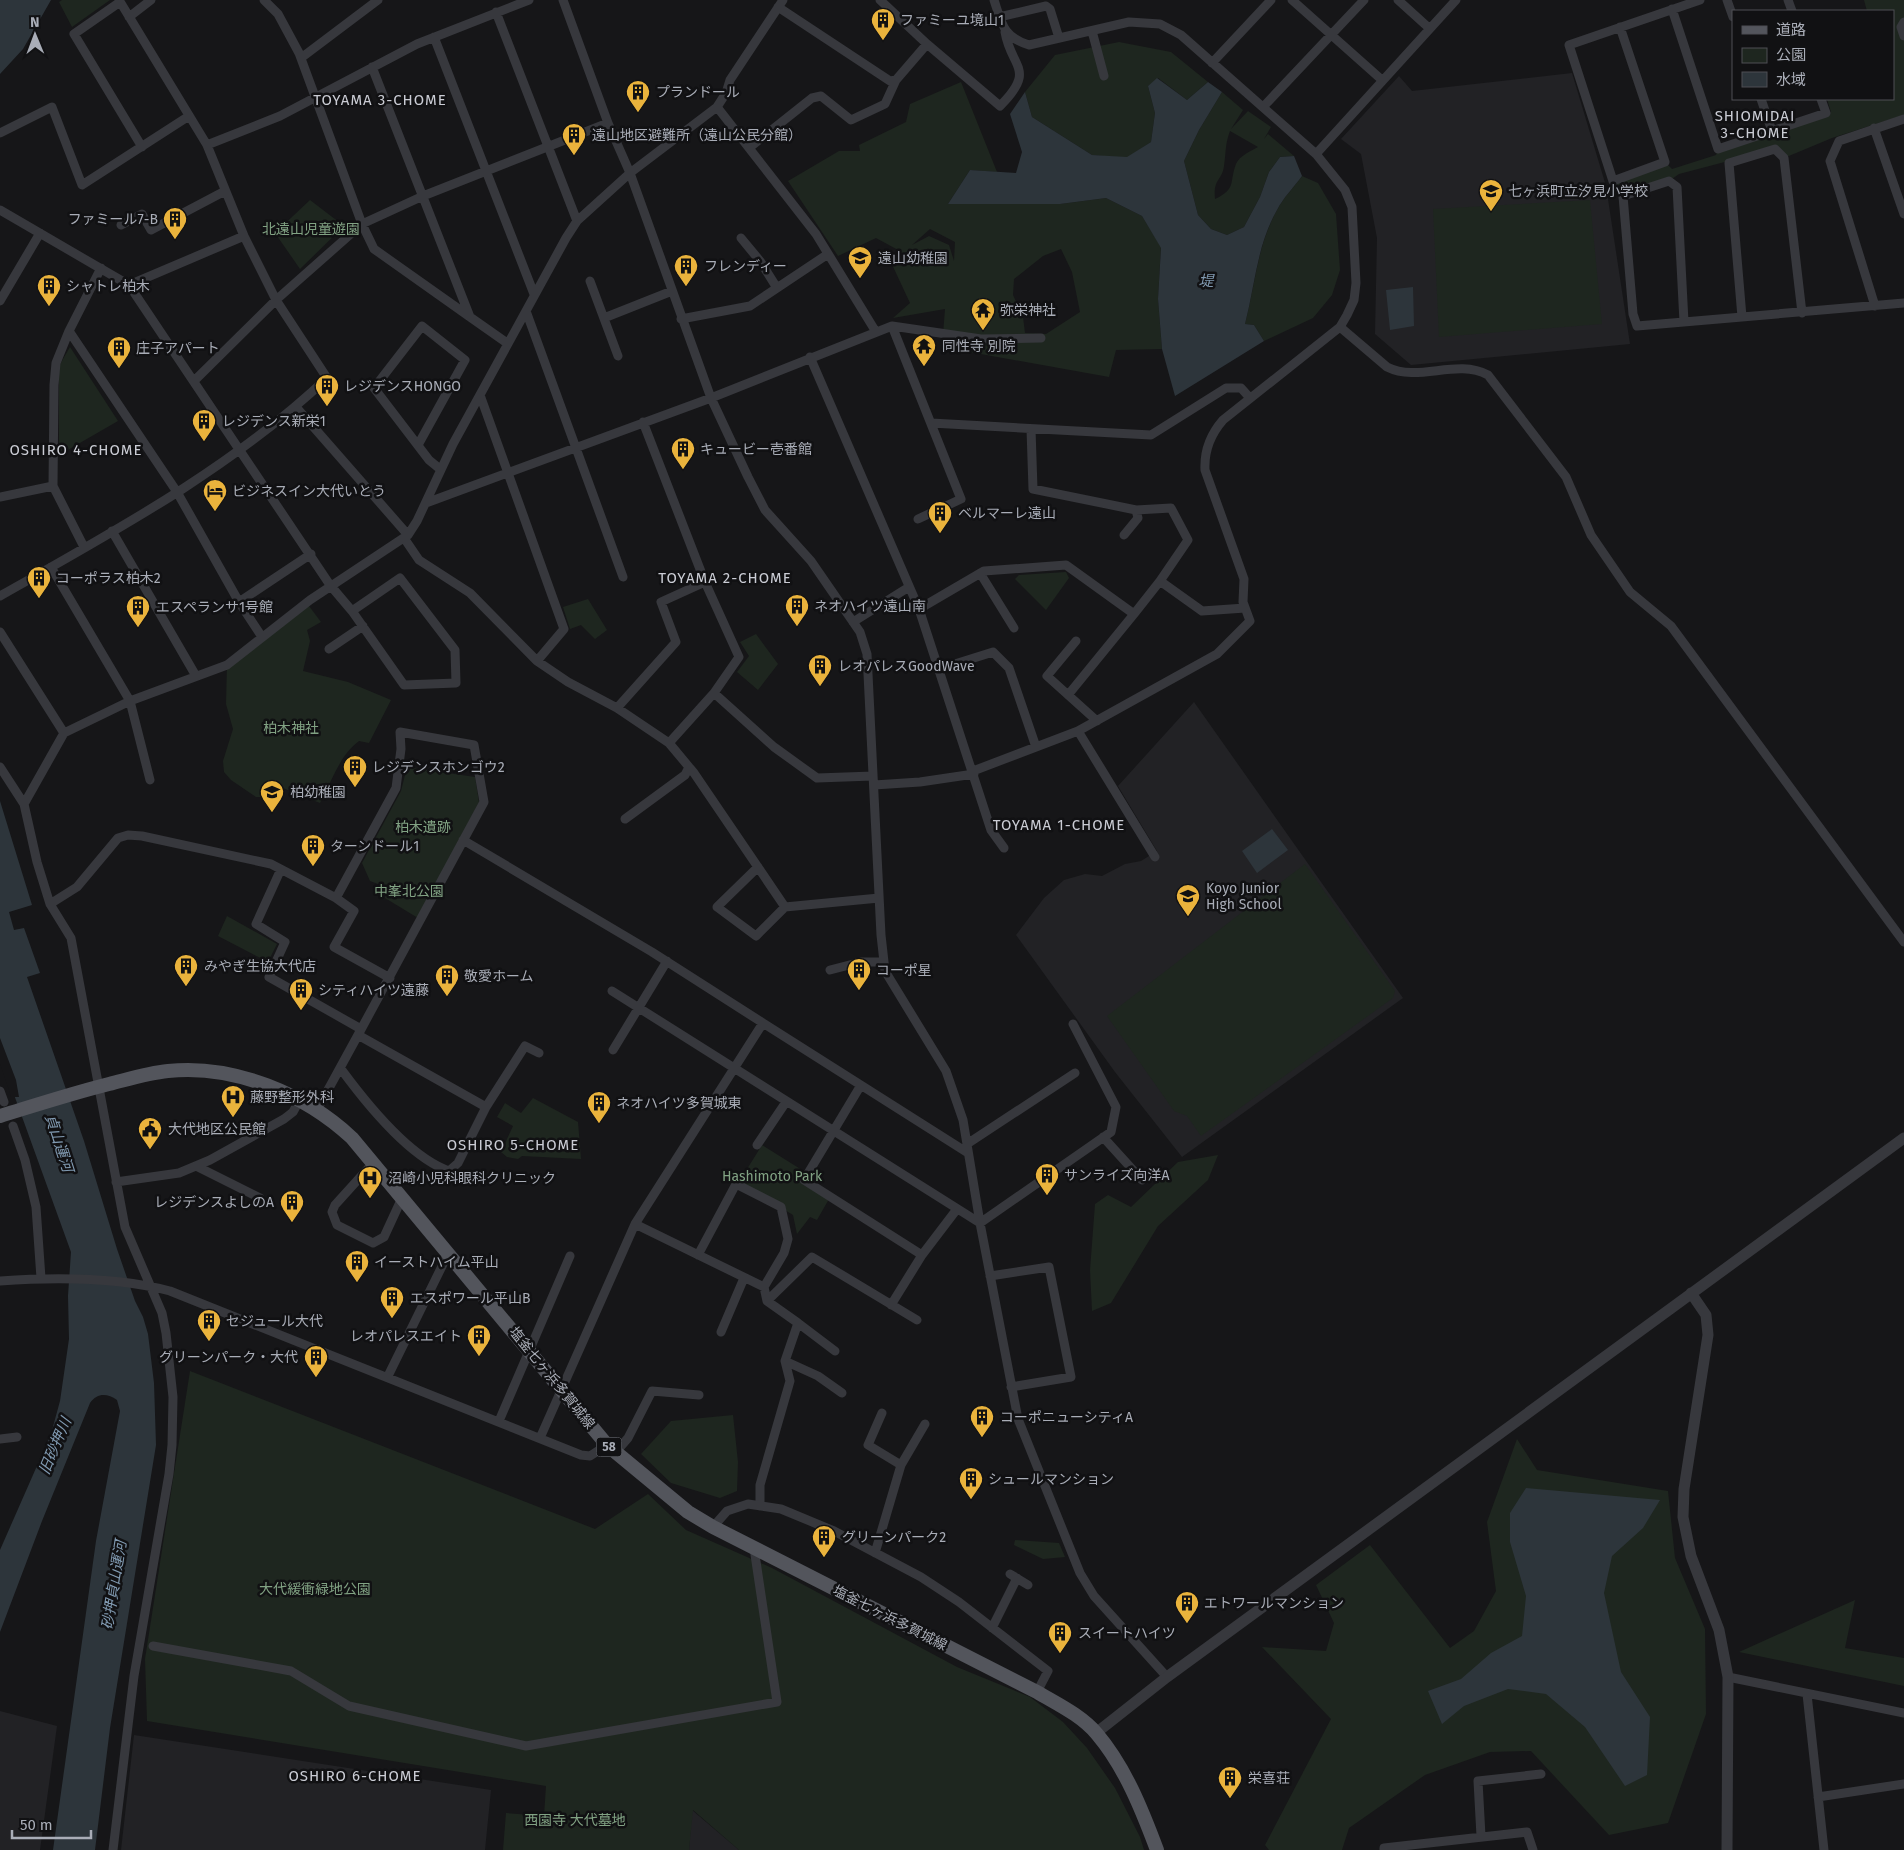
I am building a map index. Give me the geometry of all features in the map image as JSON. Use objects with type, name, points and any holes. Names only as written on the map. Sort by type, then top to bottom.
[{"type":"main road","name":"塩釜七ヶ浜多賀城線","points":[[10,1113],[150,1073],[199,1070],[249,1080],[316,1110],[342,1129],[373,1162],[611,1449],[688,1512],[713,1527],[1037,1692],[1069,1711],[1096,1733],[1114,1757],[1136,1796],[1158,1850]]},
{"type":"main road","name":"58","points":[[0,1116],[10,1113]]},
{"type":"street","points":[[129,16],[151,0]]},
{"type":"street","points":[[264,0],[278,14],[301,58],[362,224],[374,249],[507,344]]},
{"type":"street","points":[[301,58],[378,0]]},
{"type":"street","points":[[207,145],[280,116],[372,67],[434,38],[530,0]]},
{"type":"street","points":[[563,0],[608,123],[630,173],[711,398],[765,510],[812,561],[860,632],[867,654],[879,898],[885,971],[946,1071],[963,1120],[980,1223],[1018,1419],[1080,1573],[1094,1596],[1167,1678]]},
{"type":"street","points":[[880,0],[927,44],[1000,106],[1016,90],[1020,66],[1006,43],[1005,32],[994,0]]},
{"type":"street","points":[[1212,63],[1271,0]]},
{"type":"street","points":[[1292,0],[1382,80]]},
{"type":"street","points":[[1264,106],[1364,0]]},
{"type":"street","points":[[1398,0],[1429,28]]},
{"type":"street","points":[[1316,154],[1456,0]]},
{"type":"street","points":[[1620,27],[1665,162],[1613,181],[1569,45],[1620,27],[1672,9],[1700,0]]},
{"type":"street","points":[[1727,0],[1732,14]]},
{"type":"street","points":[[0,596],[177,492],[240,449],[296,407],[327,378],[276,300],[244,236],[207,145],[120,1],[74,34],[142,147]]},
{"type":"street","points":[[24,804],[64,733],[130,701],[227,665],[330,585],[406,536],[426,503],[440,469],[507,344],[576,221],[630,173],[717,107],[726,93],[730,80],[780,4],[890,81],[896,80]]},
{"type":"street","points":[[999,17],[1046,6],[1050,9],[1058,38]]},
{"type":"street","points":[[1672,9],[1718,149],[1826,113],[1821,100]]},
{"type":"street","points":[[496,12],[576,221]]},
{"type":"street","points":[[714,693],[774,747],[818,778],[920,782],[974,773],[1078,731],[1217,654],[1250,621],[1245,608],[1244,579],[1205,470],[1204,454],[1215,430],[1223,420],[1340,327],[1354,300],[1356,282],[1352,207],[1345,190],[1316,154],[1264,106],[1181,35],[1160,24],[1129,22],[1029,45],[1018,42],[1005,32]]},
{"type":"street","points":[[1904,22],[1901,27],[1904,36]]},
{"type":"street","points":[[1092,31],[1104,76]]},
{"type":"street","points":[[434,38],[534,294]]},
{"type":"street","points":[[749,148],[812,98],[821,96],[851,120],[885,104],[896,80],[927,44]]},
{"type":"street","points":[[372,67],[470,317]]},
{"type":"street","points":[[1761,100],[1772,131]]},
{"type":"street","points":[[0,133],[52,107],[82,185],[189,116]]},
{"type":"street","points":[[717,107],[816,234],[876,332]]},
{"type":"street","points":[[1876,306],[1830,161],[1839,141],[1904,119]]},
{"type":"street","points":[[194,381],[276,300],[362,224],[422,196],[608,123]]},
{"type":"street","points":[[1874,128],[1904,214]]},
{"type":"street","points":[[1742,317],[1729,162],[1775,148],[1784,158],[1802,313]]},
{"type":"street","points":[[1684,322],[1677,187],[1669,181],[1623,196],[1633,314],[1637,326],[1802,313],[1904,303]]},
{"type":"street","points":[[121,225],[142,214],[151,230],[225,190]]},
{"type":"street","points":[[0,210],[129,284],[330,585],[352,611],[404,685],[456,683],[455,650],[400,578],[352,611]]},
{"type":"street","points":[[0,301],[40,233]]},
{"type":"street","points":[[129,284],[244,236]]},
{"type":"street","points":[[741,238],[760,261],[777,288]]},
{"type":"street","points":[[681,319],[750,306],[828,254]]},
{"type":"street","points":[[84,547],[54,486],[54,385],[56,363],[69,331],[101,268]]},
{"type":"street","points":[[590,281],[618,356]]},
{"type":"street","points":[[604,318],[672,292]]},
{"type":"street","points":[[526,311],[623,577]]},
{"type":"street","points":[[418,445],[465,360],[422,326],[374,388],[428,460],[440,469]]},
{"type":"street","points":[[892,326],[961,498],[918,519]]},
{"type":"street","points":[[426,503],[711,398],[810,357],[892,326],[981,338],[1041,338]]},
{"type":"street","points":[[1340,327],[1387,366],[1396,371],[1409,373],[1467,368],[1479,370],[1488,375],[1566,476],[1591,535],[1630,592],[1671,626],[1904,942]]},
{"type":"street","points":[[69,331],[177,492],[239,602],[262,637]]},
{"type":"street","points":[[810,357],[918,608],[974,773],[991,830],[1004,848]]},
{"type":"street","points":[[931,423],[1151,435],[1226,388],[1241,388],[1250,398]]},
{"type":"street","points":[[480,395],[564,629],[537,661]]},
{"type":"street","points":[[296,407],[406,536],[419,560],[470,593],[537,661],[568,682],[617,708],[669,743],[689,767],[785,907]]},
{"type":"street","points":[[643,422],[705,582],[739,657],[714,693],[669,743]]},
{"type":"street","points":[[1031,429],[1032,488],[1136,510],[1171,508],[1188,540],[1160,581],[1068,695]]},
{"type":"street","points":[[0,498],[54,486]]},
{"type":"street","points":[[1124,535],[1138,518],[1136,510]]},
{"type":"street","points":[[112,531],[196,676]]},
{"type":"street","points":[[239,602],[311,554]]},
{"type":"street","points":[[918,608],[984,571],[1066,565],[1134,614]]},
{"type":"street","points":[[51,567],[130,701],[150,780]]},
{"type":"street","points":[[980,574],[1014,628]]},
{"type":"street","points":[[1160,581],[1202,611],[1245,608]]},
{"type":"street","points":[[617,708],[676,642],[661,602],[705,582]]},
{"type":"street","points":[[852,622],[909,587]]},
{"type":"street","points":[[330,650],[363,626]]},
{"type":"street","points":[[0,632],[64,733]]},
{"type":"street","points":[[1076,641],[1047,676],[1097,721]]},
{"type":"street","points":[[939,669],[993,652],[1009,668],[1036,747]]},
{"type":"street","points":[[1078,731],[1155,857]]},
{"type":"street","points":[[316,1110],[341,1069],[484,802],[474,745],[400,732],[401,749],[396,788],[336,898]]},
{"type":"street","points":[[0,767],[24,804],[37,862],[50,904],[71,938],[101,1086],[125,1227],[162,1313],[173,1397],[172,1445],[134,1676],[113,1850]]},
{"type":"street","points":[[625,819],[684,775],[689,767]]},
{"type":"street","points":[[50,904],[77,887],[118,838],[128,834],[192,846],[271,864],[336,898],[354,911],[334,947],[390,978]]},
{"type":"street","points":[[463,840],[667,961],[861,1085],[967,1148]]},
{"type":"street","points":[[758,867],[717,907],[756,936],[785,907],[879,898]]},
{"type":"street","points":[[281,869],[256,924],[285,942],[268,976],[486,1107]]},
{"type":"street","points":[[613,1050],[667,961]]},
{"type":"street","points":[[830,970],[861,962],[884,962]]},
{"type":"street","points":[[612,991],[980,1223]]},
{"type":"street","points":[[540,1438],[635,1224],[682,1147],[735,1069],[763,1022]]},
{"type":"street","points":[[980,1223],[1111,1132],[1116,1107],[1073,1024]]},
{"type":"street","points":[[341,1069],[363,1099],[409,1146],[432,1165],[449,1171],[458,1163],[486,1107],[525,1046],[539,1053]]},
{"type":"street","points":[[967,1148],[1075,1073]]},
{"type":"street","points":[[861,1085],[804,1180],[922,1255]]},
{"type":"street","points":[[0,1091],[10,1113],[36,1207],[41,1278]]},
{"type":"street","points":[[116,1182],[179,1173],[196,1166],[284,1119],[293,1112],[299,1101]]},
{"type":"street","points":[[757,1146],[786,1102]]},
{"type":"street","points":[[1103,1137],[1142,1180]]},
{"type":"street","points":[[1096,1733],[1167,1678],[1904,1138]]},
{"type":"street","points":[[373,1162],[335,1205],[332,1212],[337,1225],[373,1243],[384,1237],[402,1198]]},
{"type":"street","points":[[196,1166],[260,1198]]},
{"type":"street","points":[[698,1255],[736,1184],[781,1207],[788,1239],[784,1253],[764,1287],[767,1301],[835,1351]]},
{"type":"street","points":[[891,1304],[922,1255],[957,1209]]},
{"type":"street","points":[[635,1224],[764,1287]]},
{"type":"street","points":[[388,1376],[448,1254]]},
{"type":"street","points":[[499,1421],[570,1256]]},
{"type":"street","points":[[767,1301],[812,1257],[916,1320]]},
{"type":"street","points":[[990,1276],[1049,1267],[1065,1349],[1070,1377],[1011,1387]]},
{"type":"street","points":[[0,1281],[52,1278],[150,1286],[170,1291],[540,1438],[590,1456],[611,1449],[628,1438],[652,1391],[699,1396]]},
{"type":"street","points":[[721,1332],[744,1278]]},
{"type":"street","points":[[1691,1293],[1706,1315],[1708,1335],[1685,1479],[1684,1517],[1691,1556],[1719,1630],[1728,1677],[1727,1850]]},
{"type":"street","points":[[760,1506],[760,1485],[790,1381],[785,1361],[798,1323]]},
{"type":"street","points":[[785,1361],[818,1376],[842,1393]]},
{"type":"street","points":[[882,1413],[868,1445],[901,1465]]},
{"type":"street","points":[[875,1553],[901,1465],[925,1424]]},
{"type":"street","points":[[0,1439],[17,1437]]},
{"type":"street","points":[[713,1527],[727,1511],[748,1504],[780,1510],[825,1528],[875,1553],[921,1577],[1048,1671],[1037,1692]]},
{"type":"street","points":[[153,1646],[291,1671],[349,1706],[526,1746],[777,1702],[754,1548]]},
{"type":"street","points":[[992,1628],[1013,1576],[1028,1585]]},
{"type":"street","points":[[1728,1677],[1904,1713]]},
{"type":"street","points":[[1807,1694],[1824,1850]]},
{"type":"street","points":[[1481,1836],[1478,1781],[1541,1774]]},
{"type":"street","points":[[1818,1796],[1904,1784]]},
{"type":"street","points":[[1384,1850],[1384,1848],[1527,1832],[1533,1850]]},
{"type":"shaded area","name":"七ヶ浜町立汐見小学校","points":[[1572,73],[1606,186],[1630,344],[1411,365],[1375,334],[1377,238],[1361,154],[1341,139],[1399,76],[1412,91]]},
{"type":"shaded area","name":"Koyo Junior High School","points":[[1194,702],[1403,998],[1182,1157],[1115,1072],[1016,935],[1044,898],[1064,880],[1085,874],[1102,876],[1125,864],[1141,861],[1157,851],[1118,786]]},
{"type":"shaded area","points":[[0,1711],[57,1726],[40,1850],[0,1850]]},
{"type":"shaded area","points":[[134,1735],[491,1790],[485,1850],[121,1850]]},
{"type":"shaded area","points":[[692,1810],[739,1850],[689,1850]]},
{"type":"green space","points":[[62,0],[110,0],[72,27],[59,2]]},
{"type":"green space","points":[[1864,0],[1904,0],[1904,115],[1832,138],[1784,158],[1774,149],[1679,174],[1669,181],[1623,196],[1613,181],[1665,162],[1672,169],[1716,155],[1718,149],[1831,112],[1827,100],[1894,100],[1894,10],[1867,10]]},
{"type":"green space","points":[[1119,42],[1171,52],[1208,82],[1187,100],[1158,78],[1148,86],[1155,113],[1151,142],[1127,158],[1092,155],[1032,117],[1025,92],[1055,55]]},
{"type":"green space","points":[[961,82],[997,172],[970,170],[948,204],[1060,204],[1106,198],[1142,216],[1161,247],[1158,299],[1162,349],[1116,350],[1109,377],[942,347],[945,309],[893,318],[910,303],[889,258],[900,251],[876,238],[838,256],[788,181],[839,151],[860,151],[859,145],[906,122],[910,104]],"holes":[[[930,229],[955,242],[954,261],[949,245],[929,236],[912,245]],[[1061,249],[1072,272],[1080,312],[1046,334],[1025,333],[1023,317],[1013,295],[1014,279],[1043,256]]]},
{"type":"green space","points":[[1222,92],[1243,110],[1231,129],[1248,111],[1271,127],[1264,139],[1268,134],[1294,156],[1280,157],[1269,172],[1260,197],[1244,227],[1227,235],[1211,229],[1198,215],[1184,161],[1199,130]],"holes":[[[1230,131],[1258,147],[1238,161],[1227,192],[1215,199],[1215,187],[1223,171],[1226,144]]]},
{"type":"green space","points":[[1302,176],[1318,183],[1336,214],[1340,270],[1332,295],[1313,318],[1264,341],[1254,325],[1245,324],[1257,266],[1270,224],[1277,210]]},
{"type":"green space","name":"北遠山児童遊園","points":[[310,200],[344,226],[300,269],[275,233]]},
{"type":"green space","points":[[1590,200],[1602,324],[1439,337],[1433,209]]},
{"type":"green space","points":[[70,347],[118,421],[59,455],[59,366]]},
{"type":"green space","points":[[1066,572],[1069,578],[1046,610],[1015,579],[1019,575]]},
{"type":"green space","points":[[588,599],[607,630],[595,639],[581,625],[570,629],[563,607]]},
{"type":"green space","name":"柏木神社","points":[[306,602],[321,622],[307,630],[310,641],[303,671],[348,682],[391,700],[369,743],[359,741],[341,761],[320,803],[278,786],[267,797],[256,797],[231,780],[224,772],[223,761],[233,729],[226,704],[227,665]]},
{"type":"green space","points":[[756,634],[778,664],[758,690],[737,672],[749,656],[740,642]]},
{"type":"green space","name":"柏木遺跡","points":[[407,767],[475,777],[479,802],[418,918],[385,898],[389,888],[370,881],[362,863],[401,791]]},
{"type":"green space","points":[[1305,864],[1395,991],[1393,998],[1201,1136],[1187,1116],[1174,1111],[1107,1016]]},
{"type":"green space","points":[[227,916],[277,944],[268,962],[218,936]]},
{"type":"green space","points":[[533,1098],[578,1122],[581,1159],[522,1156],[518,1159],[507,1157],[501,1152],[513,1126],[497,1117],[505,1103],[521,1113]]},
{"type":"green space","name":"Hashimoto Park","points":[[762,1145],[802,1170],[798,1177],[802,1182],[829,1199],[817,1220],[810,1217],[797,1234],[793,1215],[739,1182]]},
{"type":"green space","points":[[1218,1155],[1208,1180],[1158,1226],[1111,1303],[1092,1311],[1090,1270],[1095,1204],[1108,1195],[1131,1207],[1178,1162]]},
{"type":"green space","name":"大代緩衝緑地公園","points":[[190,1371],[595,1529],[648,1494],[686,1530],[772,1568],[957,1667],[1030,1697],[1063,1722],[1087,1748],[1115,1788],[1140,1837],[1144,1850],[739,1850],[693,1810],[689,1850],[503,1850],[506,1813],[544,1816],[546,1786],[147,1721],[145,1659]]},
{"type":"green space","points":[[733,1415],[738,1462],[737,1491],[720,1498],[671,1483],[641,1454],[671,1421]]},
{"type":"green space","points":[[1517,1439],[1537,1470],[1668,1491],[1675,1558],[1705,1629],[1706,1714],[1668,1823],[1609,1835],[1531,1751],[1490,1752],[1425,1775],[1349,1828],[1342,1850],[1269,1850],[1265,1845],[1331,1719],[1262,1647],[1326,1651],[1334,1623],[1316,1585],[1370,1545],[1450,1648],[1474,1631],[1496,1591],[1487,1522]]},
{"type":"green space","points":[[1015,1540],[1059,1543],[1065,1557],[1043,1559],[1014,1545]]},
{"type":"green space","points":[[1855,1600],[1845,1648],[1904,1658],[1904,1686],[1739,1652]]},
{"type":"water","points":[[0,0],[51,0],[23,49],[0,74]]},
{"type":"water","name":"堤","points":[[1157,78],[1187,100],[1208,82],[1222,92],[1199,130],[1184,161],[1198,215],[1211,229],[1227,235],[1244,227],[1260,197],[1269,172],[1280,157],[1294,156],[1302,176],[1282,201],[1270,223],[1257,266],[1245,324],[1254,325],[1264,341],[1175,396],[1162,349],[1158,299],[1161,248],[1142,216],[1106,198],[1060,204],[948,204],[970,170],[1016,173],[1022,152],[1010,114],[1025,92],[1032,117],[1092,155],[1127,157],[1151,142],[1155,113],[1148,86]]},
{"type":"water","points":[[1413,287],[1414,326],[1390,330],[1386,290]]},
{"type":"water","points":[[0,801],[32,905],[9,912],[14,930],[24,928],[40,973],[27,977],[84,1141],[117,1249],[135,1301],[143,1317],[148,1334],[154,1383],[156,1445],[110,1728],[95,1850],[53,1850],[96,1541],[120,1411],[117,1400],[113,1398],[102,1395],[96,1397],[90,1403],[42,1521],[0,1632],[0,1550],[51,1434],[60,1401],[69,1339],[68,1296],[71,1252],[0,1056]]},
{"type":"water","points":[[1272,829],[1288,850],[1257,873],[1242,851]]},
{"type":"water","points":[[1526,1488],[1660,1500],[1643,1528],[1612,1556],[1604,1593],[1621,1672],[1650,1717],[1647,1775],[1625,1786],[1585,1727],[1546,1694],[1508,1689],[1464,1706],[1442,1724],[1428,1691],[1461,1679],[1491,1653],[1522,1636],[1526,1596],[1510,1542],[1510,1513]]},
{"type":"pier","points":[[0,1038],[16,1080],[19,1097],[11,1097],[0,1064]]},
{"type":"place","name":"ファミーユ境山1","points":[[883,41]]},
{"type":"place","name":"プランドール","points":[[638,113]]},
{"type":"place","name":"遠山地区避難所（遠山公民分館）","points":[[574,156]]},
{"type":"place","name":"七ヶ浜町立汐見小学校","points":[[1491,212]]},
{"type":"place","name":"ファミール7-B","points":[[175,240]]},
{"type":"place","name":"遠山幼稚園","points":[[860,279]]},
{"type":"place","name":"フレンディー","points":[[686,287]]},
{"type":"place","name":"シャトレ柏木","points":[[49,307]]},
{"type":"place","name":"弥栄神社","points":[[983,331]]},
{"type":"place","name":"同性寺 別院","points":[[924,367]]},
{"type":"place","name":"庄子アパート","points":[[119,369]]},
{"type":"place","name":"レジデンスHONGO","points":[[327,407]]},
{"type":"place","name":"レジデンス新栄1","points":[[204,442]]},
{"type":"place","name":"キュービー壱番館","points":[[683,470]]},
{"type":"place","name":"ビジネスイン大代いとう","points":[[215,512]]},
{"type":"place","name":"ベルマーレ遠山","points":[[940,534]]},
{"type":"place","name":"コーポラス柏木2","points":[[39,599]]},
{"type":"place","name":"ネオハイツ遠山南","points":[[797,627]]},
{"type":"place","name":"エスペランサ1号館","points":[[138,628]]},
{"type":"place","name":"レオパレスGoodWave","points":[[820,687]]},
{"type":"place","name":"レジデンスホンゴウ2","points":[[355,788]]},
{"type":"place","name":"柏幼稚園","points":[[272,813]]},
{"type":"place","name":"ターンドール1","points":[[313,867]]},
{"type":"place","name":"Koyo Junior High School","points":[[1188,917]]},
{"type":"place","name":"みやぎ生協大代店","points":[[186,987]]},
{"type":"place","name":"コーポ星","points":[[859,991]]},
{"type":"place","name":"敬愛ホーム","points":[[447,997]]},
{"type":"place","name":"シティハイツ遠藤","points":[[301,1011]]},
{"type":"place","name":"藤野整形外科","points":[[233,1118]]},
{"type":"place","name":"ネオハイツ多賀城東","points":[[599,1124]]},
{"type":"place","name":"大代地区公民館","points":[[150,1150]]},
{"type":"place","name":"サンライズ向洋A","points":[[1047,1196]]},
{"type":"place","name":"沼崎小児科眼科クリニック","points":[[370,1199]]},
{"type":"place","name":"レジデンスよしのA","points":[[292,1223]]},
{"type":"place","name":"イーストハイム平山","points":[[357,1283]]},
{"type":"place","name":"エスポワール平山B","points":[[392,1319]]},
{"type":"place","name":"セジュール大代","points":[[209,1342]]},
{"type":"place","name":"レオパレスエイト","points":[[479,1357]]},
{"type":"place","name":"グリーンパーク・大代","points":[[316,1378]]},
{"type":"place","name":"コーポニューシティA","points":[[982,1438]]},
{"type":"place","name":"シュールマンション","points":[[971,1500]]},
{"type":"place","name":"グリーンパーク2","points":[[824,1558]]},
{"type":"place","name":"エトワールマンション","points":[[1187,1624]]},
{"type":"place","name":"スイートハイツ","points":[[1060,1654]]},
{"type":"place","name":"栄喜荘","points":[[1230,1799]]},
{"type":"district","name":"TOYAMA 3-CHOME","points":[[380,100]]},
{"type":"district","name":"SHIOMIDAI 3-CHOME","points":[[1755,124]]},
{"type":"district","name":"OSHIRO 4-CHOME","points":[[76,450]]},
{"type":"district","name":"TOYAMA 2-CHOME","points":[[725,578]]},
{"type":"district","name":"TOYAMA 1-CHOME","points":[[1059,825]]},
{"type":"district","name":"OSHIRO 5-CHOME","points":[[513,1145]]},
{"type":"district","name":"OSHIRO 6-CHOME","points":[[355,1776]]},
{"type":"park label","name":"中峯北公園","points":[[409,891]]},
{"type":"park label","name":"西園寺 大代墓地","points":[[575,1820]]},
{"type":"water label","name":"貞山運河","points":[[59,1143]]},
{"type":"water label","name":"旧砂押川","points":[[55,1446]]},
{"type":"water label","name":"砂押貞山運河","points":[[114,1585]]}]
